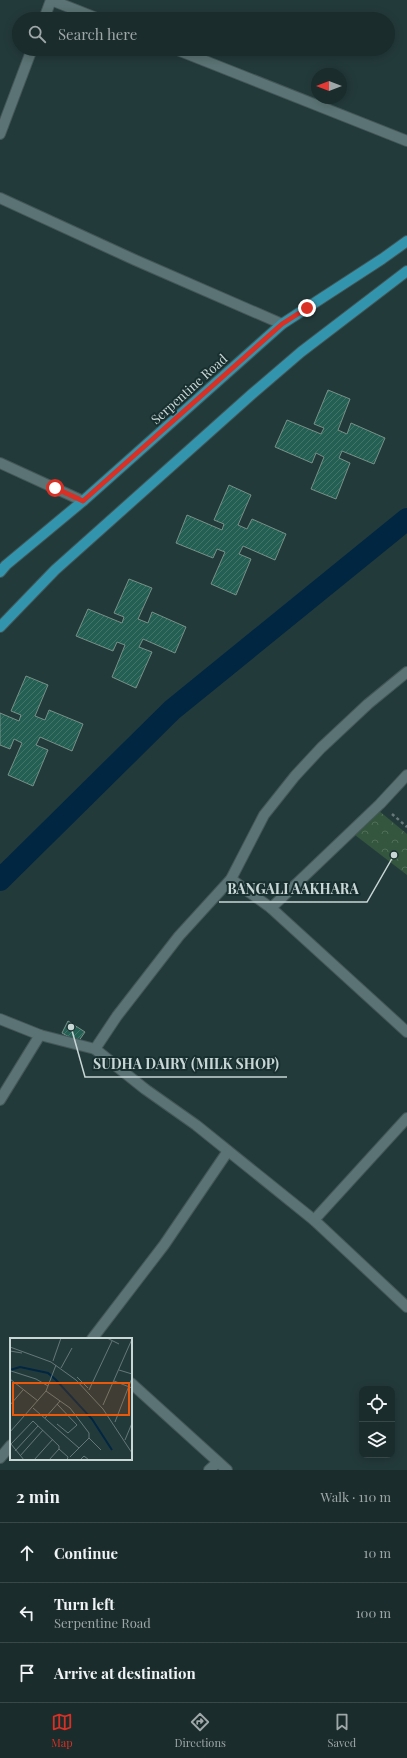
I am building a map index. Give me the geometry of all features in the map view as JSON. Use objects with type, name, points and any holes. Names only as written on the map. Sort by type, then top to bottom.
[{"type":"main road","name":"Serpentine Road","points":[[0,572],[6,565],[83,501],[282,324],[407,241]]},
{"type":"main road","points":[[0,627],[55,570],[148,485],[252,394],[301,352],[407,271]]},
{"type":"street","points":[[47,12],[51,0],[81,12]]},
{"type":"street","points":[[0,134],[29,56]]},
{"type":"street","points":[[192,56],[407,142]]},
{"type":"street","points":[[0,198],[135,260],[282,324]]},
{"type":"street","points":[[0,463],[83,501]]},
{"type":"street","points":[[95,1048],[117,1016],[179,936],[231,879],[264,815],[295,776],[321,748],[368,704],[407,672]]},
{"type":"street","points":[[271,908],[380,804],[407,775]]},
{"type":"street","points":[[231,879],[271,908],[407,1032]]},
{"type":"street","points":[[0,1019],[40,1035],[95,1048],[145,1089],[196,1125],[314,1220],[407,1307]]},
{"type":"street","points":[[0,1100],[40,1035]]},
{"type":"street","points":[[314,1220],[407,1118]]},
{"type":"street","points":[[93,1338],[164,1245],[228,1151]]},
{"type":"street","points":[[132,1384],[228,1470]]},
{"type":"street","points":[[0,1458],[10,1446]]},
{"type":"street","points":[[209,1470],[218,1462]]},
{"type":"path","points":[[380,804],[407,827]]},
{"type":"green space","points":[[378,810],[407,834],[407,875],[355,835]]},
{"type":"building","points":[[328,390],[350,399],[338,430],[347,434],[351,423],[385,438],[374,464],[342,451],[339,458],[350,463],[336,499],[311,489],[324,457],[316,453],[312,463],[275,447],[287,420],[321,434],[324,428],[314,424]]},
{"type":"building","points":[[229,485],[251,495],[238,525],[247,529],[252,519],[286,534],[275,560],[243,546],[239,554],[251,559],[236,595],[211,584],[225,552],[217,549],[213,558],[176,543],[187,515],[222,530],[224,524],[214,520]]},
{"type":"building","points":[[129,579],[152,588],[138,619],[148,623],[152,612],[186,627],[175,653],[143,639],[139,647],[152,652],[136,688],[112,677],[125,645],[117,642],[113,651],[76,636],[88,609],[122,623],[124,617],[114,613]]},
{"type":"building","points":[[26,676],[48,685],[35,716],[45,720],[49,710],[83,724],[72,751],[40,737],[36,745],[48,750],[33,786],[8,775],[22,743],[14,739],[10,749],[0,745],[0,713],[19,721],[21,715],[11,711]]},
{"type":"building","points":[[68,1021],[85,1032],[78,1042],[62,1033]]},
{"type":"waterway","points":[[0,880],[172,710],[407,519]]},
{"type":"place","name":"BANGALI AAKHARA","points":[[394,855]]},
{"type":"place","name":"SUDHA DAIRY (MILK SHOP)","points":[[71,1027]]},
{"type":"route","points":[[55,488],[83,501],[282,324],[307,308]]}]
